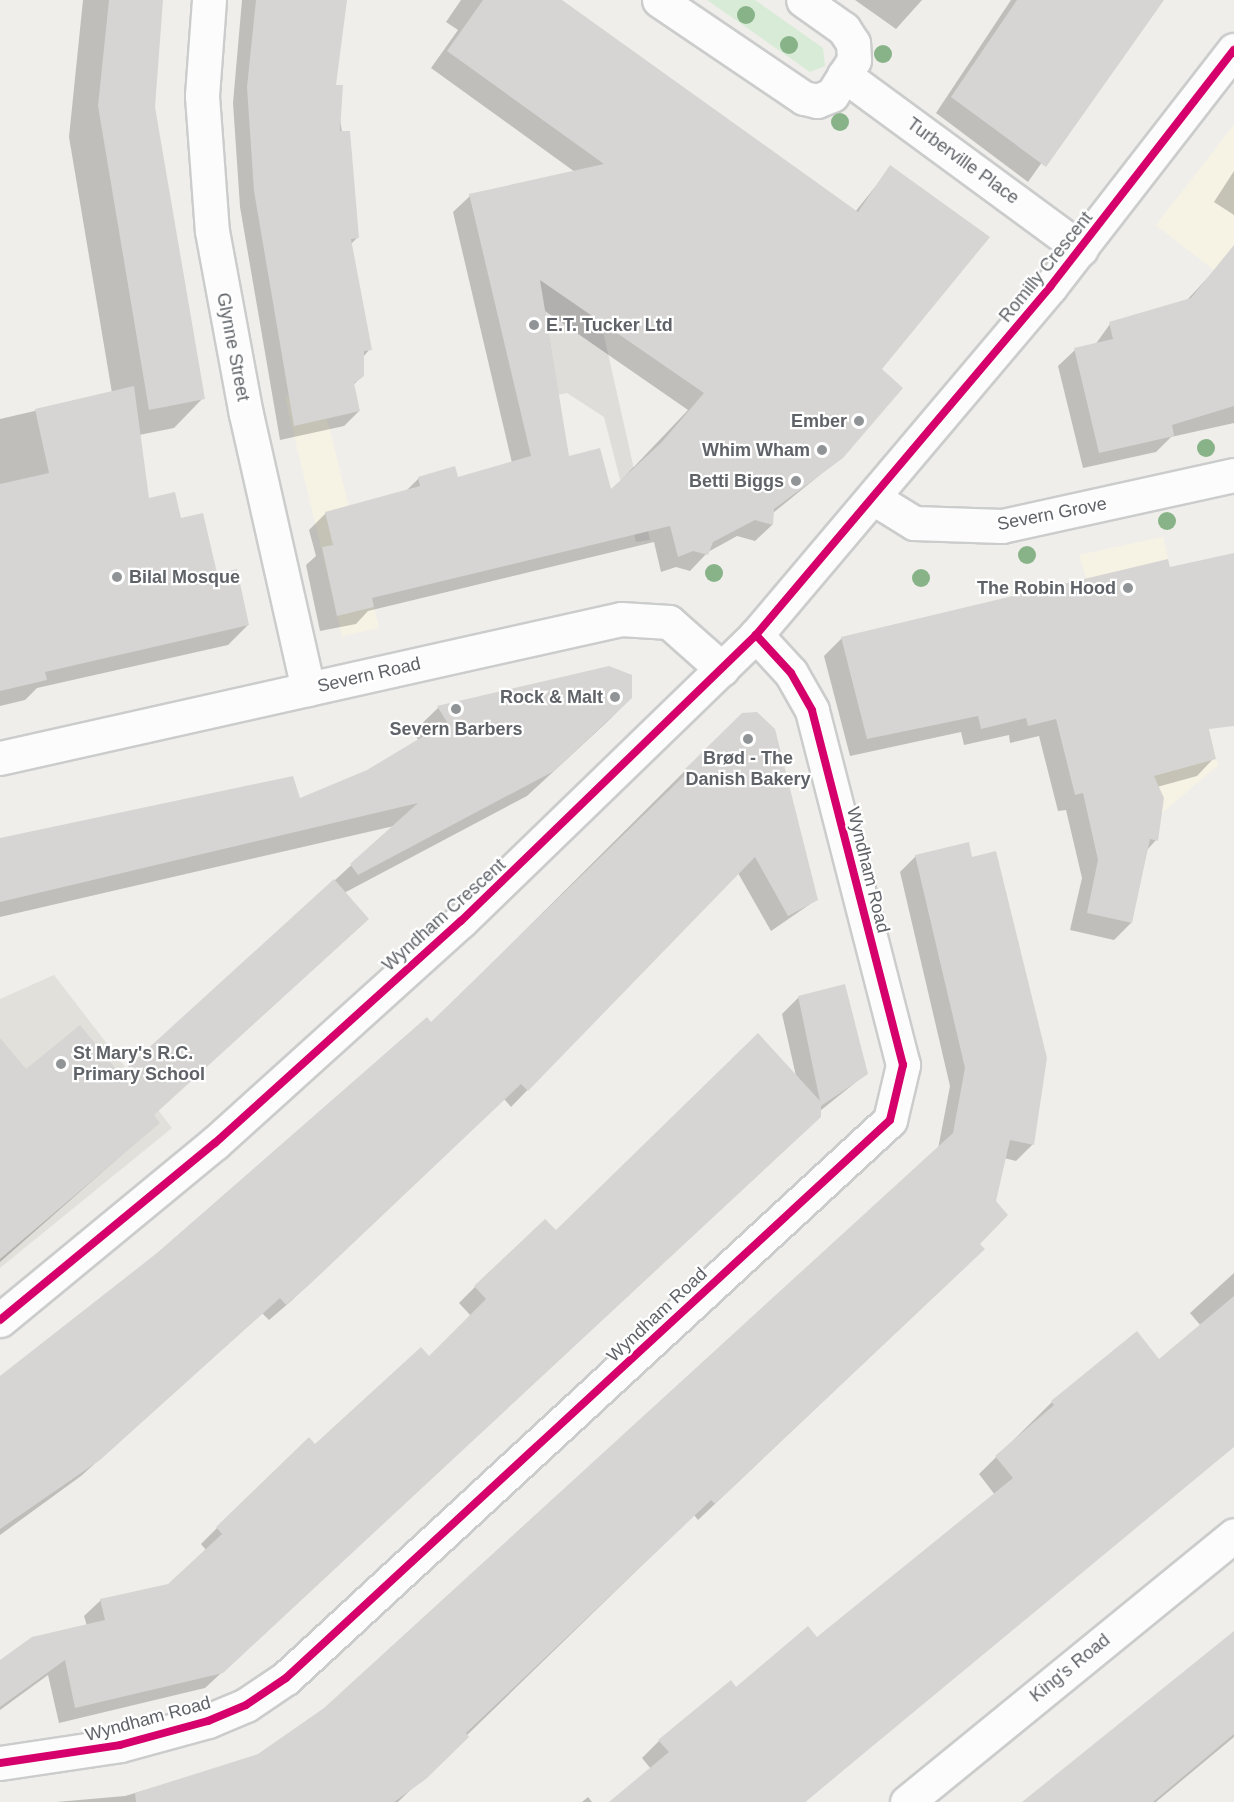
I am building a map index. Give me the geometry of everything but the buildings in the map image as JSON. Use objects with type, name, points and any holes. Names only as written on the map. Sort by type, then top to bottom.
[{"type":"street","name":"Glynne Street","points":[[209,0],[202,96],[212,231],[246,414],[308,689]]},
{"type":"street","points":[[659,0],[804,98],[832,95],[854,60],[853,43],[844,29],[803,0]]},
{"type":"street","name":"Romilly Crescent","points":[[875,499],[1081,249],[1234,50]]},
{"type":"street","name":"Turberville Place","points":[[844,75],[1081,249]]},
{"type":"street","name":"Severn Grove","points":[[875,499],[914,523],[1002,526],[1234,475]]},
{"type":"street","name":"Wyndham Crescent","points":[[0,1320],[328,1041],[570,820],[756,636],[875,499]]},
{"type":"street","name":"Severn Road","points":[[0,758],[645,617],[684,633],[722,669]]},
{"type":"street","name":"Wyndham Road","points":[[0,1763],[120,1745],[208,1721],[246,1705],[286,1678],[890,1120],[903,1065],[812,710],[791,672],[756,636]]},
{"type":"street","name":"King's Road","points":[[907,1802],[1234,1535]]},
{"type":"shaded area","points":[[1234,125],[1234,286],[1156,225]]},
{"type":"shaded area","points":[[523,183],[591,278],[650,540],[636,542],[604,417],[567,393],[519,403],[469,194]]},
{"type":"shaded area","points":[[354,383],[360,411],[327,419],[379,628],[342,636],[285,397]]},
{"type":"shaded area","points":[[1163,537],[1218,765],[1161,814],[1079,555]]},
{"type":"shaded area","name":"St Mary's R.C. Primary School","points":[[54,975],[172,1128],[0,1268],[0,999]]},
{"type":"green space","points":[[707,0],[755,0],[823,48],[825,66],[810,72]]},
{"type":"cycle path","points":[[0,1320],[215,1143],[461,921],[756,635],[1050,287],[1234,50]]},
{"type":"cycle path","points":[[0,1763],[120,1745],[208,1721],[246,1705],[286,1678],[890,1120],[903,1065],[812,710],[791,673],[756,635]]},
{"type":"place","name":"E.T. Tucker Ltd","points":[[534,325]]},
{"type":"place","name":"Ember","points":[[859,421]]},
{"type":"place","name":"Whim Wham","points":[[822,450]]},
{"type":"place","name":"Betti Biggs","points":[[796,481]]},
{"type":"place","name":"Bilal Mosque","points":[[117,577]]},
{"type":"place","name":"The Robin Hood","points":[[1128,588]]},
{"type":"place","name":"Rock & Malt","points":[[615,697]]},
{"type":"place","name":"Severn Barbers","points":[[456,709]]},
{"type":"place","name":"Brød - The Danish Bakery","points":[[748,739]]},
{"type":"place","name":"St Mary's R.C. Primary School","points":[[61,1064]]}]
